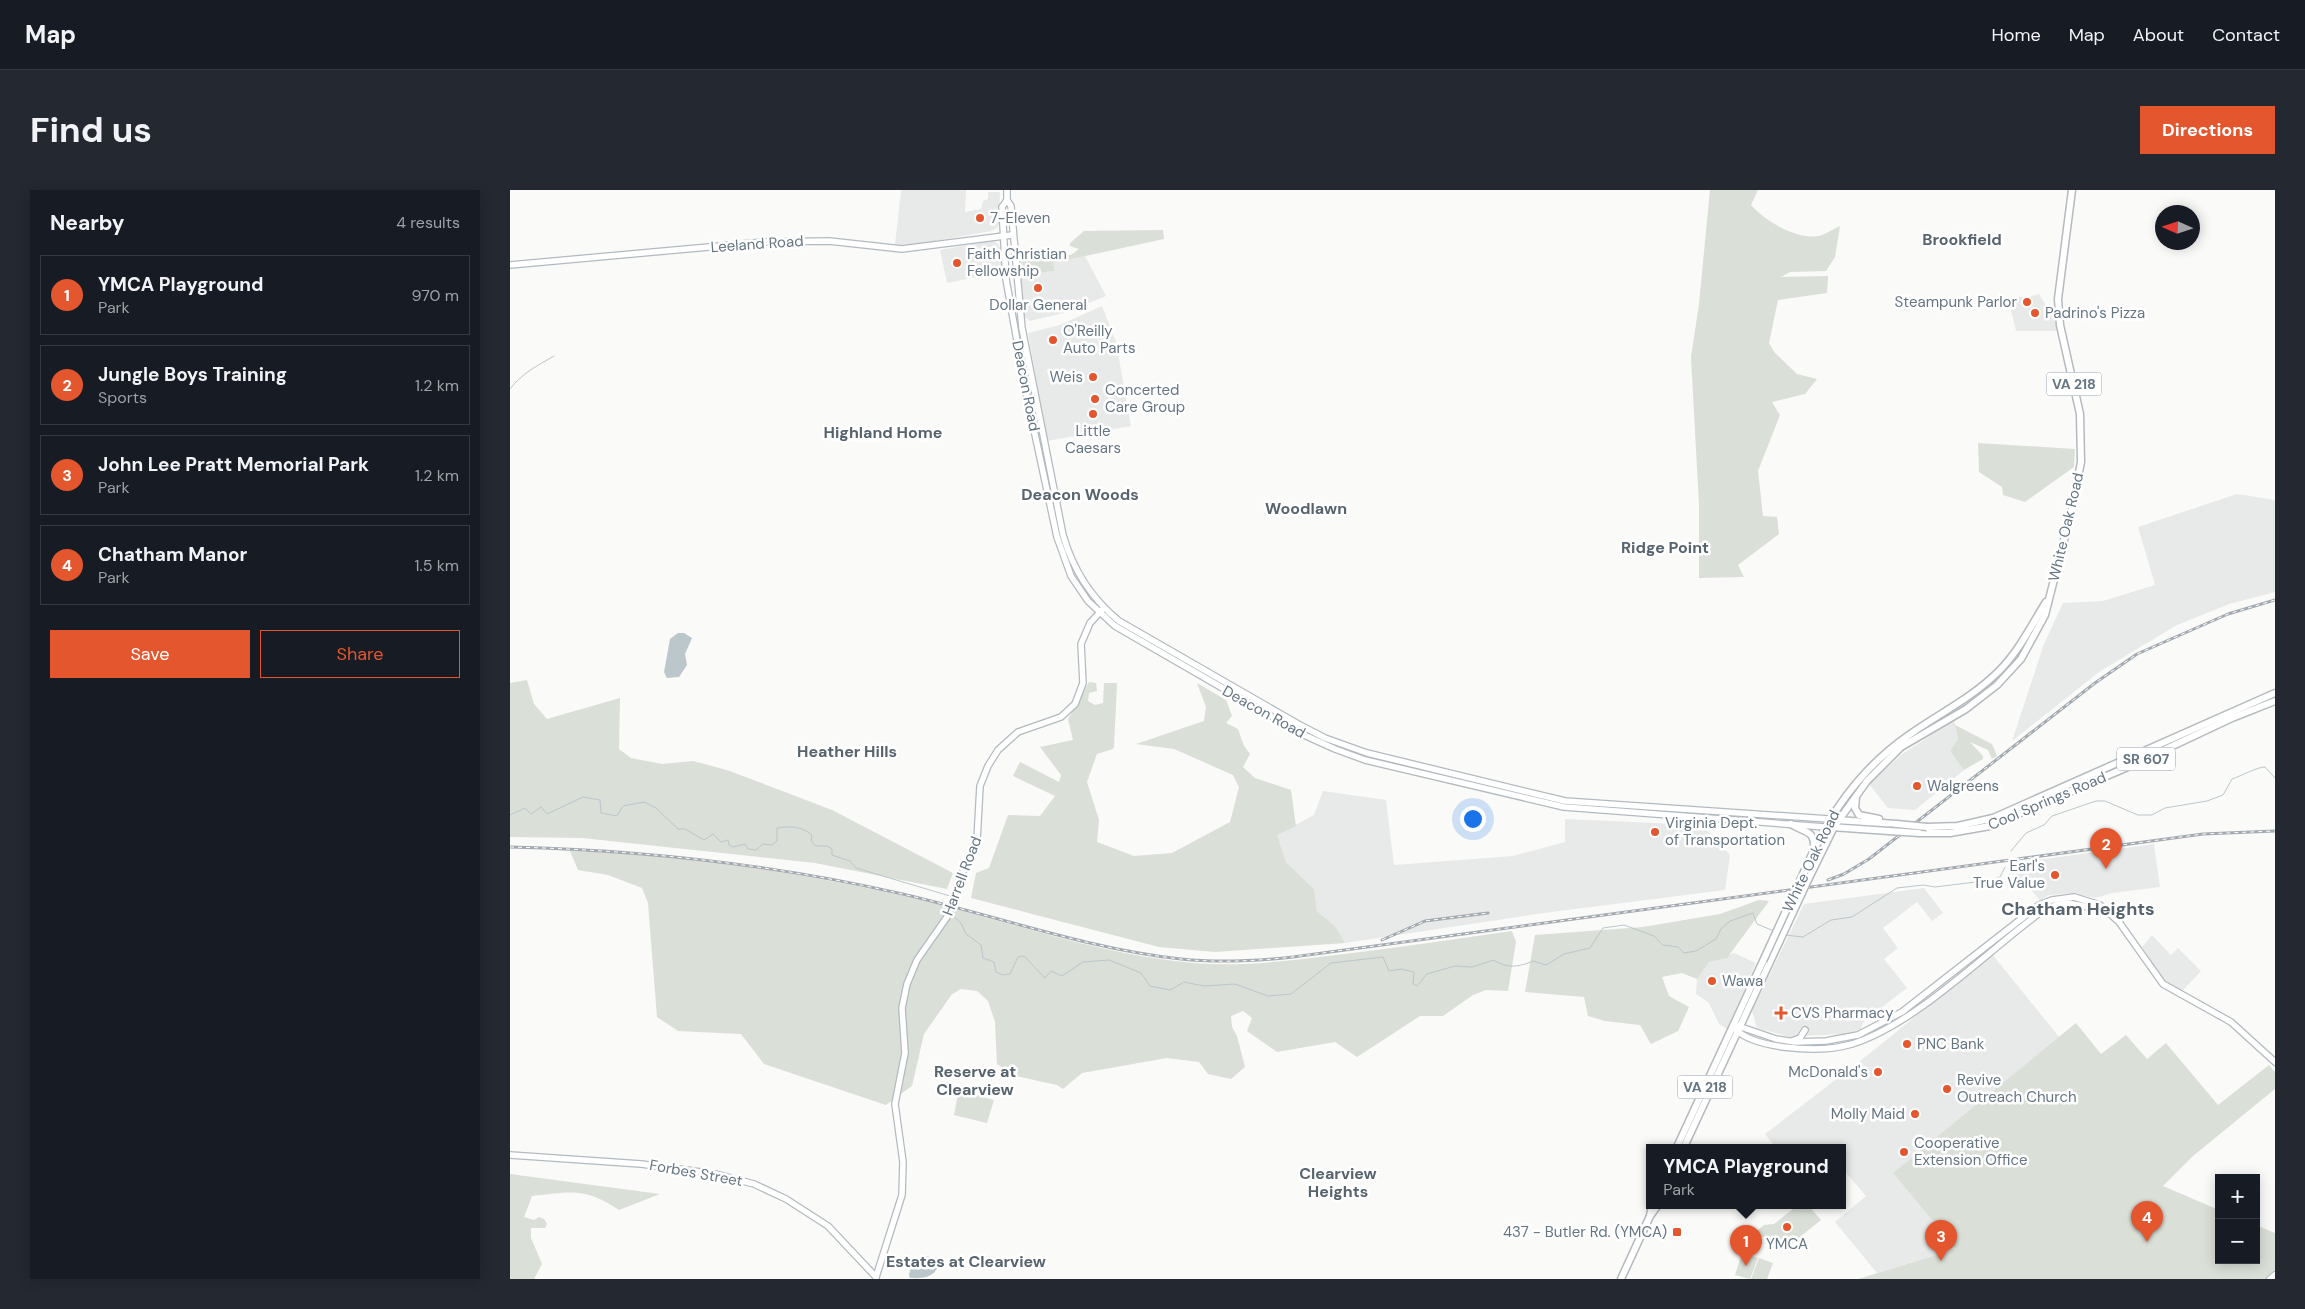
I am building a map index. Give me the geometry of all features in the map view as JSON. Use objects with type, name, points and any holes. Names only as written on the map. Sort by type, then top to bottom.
[{"type":"main road","name":"Deacon Road","points":[[1007,190],[1007,200],[1002,208],[1006,279],[1057,537],[1074,582],[1126,634],[1276,720],[1318,742],[1360,758],[1564,807],[1834,828]]},
{"type":"main road","name":"White Oak Road","points":[[1732,1027],[1766,964],[1834,828],[1857,793],[1901,747],[1966,709],[1986,695],[2006,676],[2031,644],[2046,615],[2049,597],[2072,513],[2081,462],[2078,402],[2062,333],[2058,299],[2072,190]]},
{"type":"main road","name":"Deacon Road","points":[[1007,200],[1011,206],[1012,235],[1022,328],[1063,535],[1078,573],[1102,610],[1135,632],[1298,724],[1338,743],[1367,753],[1565,801],[1839,820]]},
{"type":"main road","points":[[1003,235],[1012,235]]},
{"type":"main road","name":"Leeland Road","points":[[510,265],[793,241],[829,241],[902,249],[1003,235]]},
{"type":"main road","name":"White Oak Road","points":[[1739,1029],[1814,848],[1825,826],[1848,793],[1883,755],[1909,735],[1975,692],[2001,670],[2024,639],[2049,597]]},
{"type":"main road","name":"Harrell Road","points":[[877,1278],[900,1206],[902,1190],[903,1162],[895,1104],[906,1046],[902,1001],[916,960],[947,917],[978,834],[979,793],[988,766],[998,750],[1018,732],[1061,717],[1075,704],[1083,684],[1081,644],[1090,624],[1102,610]]},
{"type":"main road","name":"Cool Springs Road","points":[[1834,828],[1950,833],[1990,826],[2271,699],[2275,693]]},
{"type":"main road","name":"Cool Springs Road","points":[[1839,820],[1927,827],[1958,826],[1993,818],[2101,775]]},
{"type":"main road","points":[[1857,793],[1854,804],[1859,815],[1896,824]]},
{"type":"main road","points":[[1791,824],[1810,832],[1813,837],[1814,848]]},
{"type":"main road","points":[[1732,1027],[1788,1042],[1819,1042],[1858,1035],[1892,1018],[1933,989],[2039,905],[2052,900],[2074,898],[2100,905],[2103,910],[2119,922],[2154,974],[2164,984],[2231,1022],[2275,1062]]},
{"type":"main road","points":[[1739,1029],[1776,1046],[1789,1048],[1818,1049],[1853,1044],[1875,1035],[1901,1020],[2041,912],[2056,905],[2068,903],[2103,910]]},
{"type":"main road","name":"VA 218","points":[[1678,1144],[1732,1027]]},
{"type":"main road","name":"VA 218","points":[[1685,1144],[1739,1029]]},
{"type":"main road","points":[[1788,1042],[1800,1038],[1805,1030],[1808,1037],[1819,1042]]},
{"type":"main road","name":"Forbes Street","points":[[510,1155],[641,1164],[716,1174],[747,1181],[786,1199],[823,1222],[839,1235],[877,1278]]},
{"type":"main road","points":[[1650,1216],[1651,1209]]},
{"type":"main road","points":[[1621,1279],[1650,1216],[1655,1209]]},
{"type":"main road","points":[[2270,1279],[2275,1275]]},
{"type":"shaded area","points":[[901,190],[966,190],[965,212],[981,209],[983,201],[988,199],[988,192],[1000,192],[999,223],[997,228],[991,231],[918,244],[895,245]]},
{"type":"shaded area","points":[[1710,190],[1758,190],[1751,205],[1764,217],[1781,228],[1800,235],[1821,235],[1840,226],[1835,257],[1826,271],[1790,272],[1781,277],[1828,276],[1827,293],[1778,300],[1769,343],[1775,353],[1797,374],[1817,379],[1805,394],[1772,402],[1780,415],[1758,471],[1763,516],[1777,517],[1779,534],[1738,565],[1744,577],[1699,578],[1699,505],[1691,357],[1699,304]]},
{"type":"shaded area","points":[[1163,230],[1164,239],[1053,263],[1054,271],[1020,275],[1018,261],[1071,255],[1079,249],[1070,246],[1070,243],[1084,231]]},
{"type":"shaded area","points":[[991,241],[996,242],[1000,247],[1002,272],[947,283],[940,250]]},
{"type":"shaded area","points":[[1085,256],[1106,296],[1064,313],[1030,321],[1024,316],[1020,275],[1053,271],[1053,263]]},
{"type":"shaded area","points":[[2039,294],[2055,320],[2057,331],[2016,331],[2008,297],[2028,297]]},
{"type":"shaded area","points":[[1102,306],[1116,342],[1131,426],[1047,441],[1028,333],[1060,325]]},
{"type":"shaded area","points":[[1978,443],[2075,449],[2074,467],[2025,502],[2003,495],[2002,487],[1979,472]]},
{"type":"shaded area","points":[[2237,494],[2275,500],[2275,592],[2229,604],[2175,626],[2099,672],[2012,741],[2044,644],[2063,603],[2103,601],[2155,585],[2138,527]]},
{"type":"shaded area","points":[[678,633],[684,633],[692,638],[685,654],[687,665],[679,677],[667,678],[664,672],[670,639]]},
{"type":"shaded area","points":[[527,680],[534,704],[547,719],[620,698],[619,749],[631,758],[662,764],[693,761],[727,770],[832,810],[953,873],[947,889],[815,863],[582,838],[510,837],[510,683]]},
{"type":"shaded area","points":[[1089,682],[1096,683],[1097,691],[1089,693],[1088,701],[1095,705],[1103,703],[1104,683],[1117,683],[1114,747],[1097,754],[1087,782],[1099,820],[1097,842],[1134,856],[1172,853],[1230,822],[1239,787],[1233,775],[1174,749],[1136,744],[1204,721],[1206,707],[1197,683],[1226,700],[1232,716],[1226,723],[1238,729],[1244,746],[1250,754],[1243,767],[1255,778],[1291,790],[1296,826],[1277,835],[1286,862],[1314,889],[1317,911],[1335,926],[1345,943],[1215,952],[1159,947],[971,898],[976,873],[989,868],[1008,815],[1040,816],[1055,796],[1013,776],[1020,762],[1059,782],[1061,775],[1040,747],[1073,740],[1068,719]]},
{"type":"shaded area","points":[[1954,720],[1958,739],[1950,751],[1964,770],[1915,810],[1888,808],[1869,784],[1901,755]]},
{"type":"shaded area","points":[[1955,725],[1992,744],[1997,756],[1992,759],[1988,750],[1970,742],[1983,756],[1983,759],[1964,770],[1950,751],[1958,739]]},
{"type":"shaded area","points":[[1323,791],[1386,800],[1394,865],[1513,856],[1565,842],[1565,819],[1702,825],[1730,855],[1725,890],[1544,913],[1345,943],[1335,926],[1317,911],[1314,889],[1286,862],[1277,835],[1314,815]]},
{"type":"shaded area","points":[[2154,844],[2160,887],[2112,893],[2095,898],[2070,893],[2049,895],[2040,900],[2015,872],[2016,863]]},
{"type":"shaded area","points":[[570,851],[701,861],[788,873],[917,899],[1123,953],[1193,963],[1247,964],[1282,961],[1512,931],[1516,942],[1508,991],[1486,990],[1473,995],[1443,1016],[1420,1016],[1357,1057],[1335,1042],[1277,1052],[1247,1031],[1252,1018],[1243,1011],[1231,1016],[1232,1027],[1237,1036],[1245,1067],[1231,1079],[1208,1074],[1199,1062],[1167,1058],[1082,1073],[1063,1089],[1057,1085],[1016,1076],[997,1064],[995,1022],[988,1001],[977,991],[961,989],[952,994],[924,1034],[912,1086],[886,1105],[764,1064],[741,1034],[678,1031],[657,1017],[648,903],[642,888],[608,875],[578,870]]},
{"type":"shaded area","points":[[1924,888],[1943,913],[1932,921],[1917,902],[1883,928],[1898,948],[1884,959],[1907,988],[1864,1021],[1860,1030],[1850,1034],[1798,1036],[1794,1038],[1757,1028],[1752,1011],[1804,904]]},
{"type":"shaded area","points":[[1759,900],[1769,901],[1727,958],[1709,962],[1697,979],[1682,973],[1662,977],[1669,996],[1689,1007],[1678,1031],[1651,1044],[1640,1025],[1605,1021],[1588,1016],[1584,997],[1525,992],[1535,935],[1643,927],[1720,914]]},
{"type":"shaded area","points":[[2152,935],[2171,955],[2178,948],[2201,971],[2182,991],[2170,985],[2161,976],[2142,947]]},
{"type":"shaded area","points":[[1734,953],[1756,963],[1727,1029],[1719,1024],[1709,1003],[1696,994],[1697,979],[1709,962]]},
{"type":"shaded area","points":[[1992,954],[2060,1038],[1893,1173],[1956,1249],[1877,1273],[1835,1222],[1866,1196],[1846,1173],[1846,1144],[1773,1144],[1765,1134],[1869,1054]]},
{"type":"shaded area","points":[[2076,1023],[2101,1054],[2126,1035],[2147,1059],[2166,1043],[2218,1105],[2269,1065],[2275,1072],[2275,1089],[2193,1156],[2163,1186],[2215,1208],[2215,1264],[2260,1264],[2260,1227],[2275,1233],[2275,1279],[1858,1279],[1956,1249],[1893,1173]]},
{"type":"shaded area","points":[[961,1091],[994,1100],[987,1123],[954,1115],[958,1094]]},
{"type":"shaded area","points":[[510,1174],[660,1194],[619,1210],[587,1194],[558,1193],[532,1196],[524,1217],[534,1220],[539,1217],[544,1219],[547,1224],[545,1228],[531,1228],[531,1238],[542,1264],[534,1279],[510,1279]]},
{"type":"shaded area","name":"YMCA","points":[[1793,1209],[1811,1209],[1821,1220],[1786,1248],[1780,1248],[1758,1234],[1758,1230],[1764,1225],[1774,1224]]},
{"type":"shaded area","points":[[1742,1253],[1758,1258],[1750,1279],[1735,1275]]},
{"type":"shaded area","points":[[924,1256],[939,1258],[937,1269],[926,1277],[910,1278],[909,1275],[913,1262]]},
{"type":"shaded area","points":[[1759,1258],[1773,1263],[1767,1279],[1751,1279]]},
{"type":"waterway","points":[[510,389],[525,374],[554,356]]},
{"type":"waterway","points":[[2011,851],[2026,833],[2044,825],[2052,816],[2096,801],[2105,801],[2138,815],[2152,815],[2165,808],[2207,801],[2223,795],[2232,779],[2258,768],[2265,767],[2275,778]]},
{"type":"waterway","points":[[510,815],[525,808],[531,814],[541,807],[547,814],[583,797],[600,800],[601,813],[617,816],[623,806],[644,802],[656,808],[678,829],[685,829],[704,840],[713,834],[721,842],[728,840],[729,845],[733,847],[745,844],[748,849],[756,850],[763,844],[772,845],[777,841],[777,828],[795,827],[812,835],[811,841],[816,846],[827,846],[832,849],[832,855],[850,861],[856,868],[950,896]]},
{"type":"waterway","points":[[1785,935],[1803,937],[1831,920],[1852,917],[1897,888],[1923,885],[1935,887],[1992,880],[2000,877],[2005,867]]},
{"type":"waterway","points":[[952,915],[961,923],[966,934],[981,945],[983,958],[994,962],[996,972],[1003,975],[1010,974],[1018,957],[1024,956],[1045,978],[1051,971],[1062,976],[1083,962],[1109,960],[1141,973],[1150,986],[1170,990],[1184,982],[1204,986],[1235,984],[1268,996],[1291,994],[1331,963],[1383,957],[1389,971],[1401,969],[1414,972],[1413,984],[1417,986],[1427,974],[1455,966],[1472,967],[1494,960],[1508,966],[1518,966],[1533,961],[1546,965],[1564,954],[1590,948],[1603,928],[1624,925],[1654,936],[1663,945],[1678,947],[1684,953],[1696,951],[1716,939],[1721,929],[1730,921],[1753,913],[1757,924],[1774,931]]},
{"type":"railway","points":[[1828,880],[1844,874],[1869,859],[2095,683],[2137,654],[2228,614],[2275,600]]},
{"type":"railway","points":[[510,847],[608,851],[754,866],[898,893],[1110,947],[1181,959],[1223,961],[1293,957],[2203,834],[2275,831]]},
{"type":"railway","points":[[1382,940],[1425,921],[1488,913]]},
{"type":"place","name":"7-Eleven","points":[[980,218]]},
{"type":"place","name":"Faith Christian Fellowship","points":[[957,263]]},
{"type":"place","name":"Dollar General","points":[[1038,288]]},
{"type":"place","name":"Steampunk Parlor","points":[[2027,302]]},
{"type":"place","name":"Padrino's Pizza","points":[[2035,313]]},
{"type":"place","name":"O'Reilly Auto Parts","points":[[1053,340]]},
{"type":"place","name":"Weis","points":[[1093,377]]},
{"type":"place","name":"Concerted Care Group","points":[[1095,399]]},
{"type":"place","name":"Little Caesars","points":[[1093,414]]},
{"type":"place","name":"Walgreens","points":[[1917,786]]},
{"type":"place","name":"Virginia Dept. of Transportation","points":[[1655,832]]},
{"type":"place","name":"Jungle Boys Training","points":[[2106,869]]},
{"type":"place","name":"Earl's True Value","points":[[2055,875]]},
{"type":"place","name":"Wawa","points":[[1712,981]]},
{"type":"place","name":"CVS Pharmacy","points":[[1781,1013]]},
{"type":"place","name":"PNC Bank","points":[[1907,1044]]},
{"type":"place","name":"McDonald's","points":[[1878,1072]]},
{"type":"place","name":"Revive Outreach Church","points":[[1947,1089]]},
{"type":"place","name":"Molly Maid","points":[[1915,1114]]},
{"type":"place","name":"Cooperative Extension Office","points":[[1904,1152]]},
{"type":"place","name":"YMCA","points":[[1787,1227]]},
{"type":"place","name":"437 - Butler Rd. (YMCA)","points":[[1677,1232]]},
{"type":"place","name":"Chatham Manor","points":[[2147,1242]]},
{"type":"place","name":"John Lee Pratt Memorial Park","points":[[1941,1261]]},
{"type":"place","name":"YMCA Playground","points":[[1746,1266]]},
{"type":"district","name":"Brookfield","points":[[1962,239]]},
{"type":"district","name":"Highland Home","points":[[883,432]]},
{"type":"district","name":"Deacon Woods","points":[[1080,494]]},
{"type":"district","name":"Woodlawn","points":[[1306,508]]},
{"type":"district","name":"Ridge Point","points":[[1665,547]]},
{"type":"district","name":"Heather Hills","points":[[847,751]]},
{"type":"district","name":"Chatham Heights","points":[[2078,909]]},
{"type":"district","name":"Reserve at Clearview","points":[[975,1080]]},
{"type":"district","name":"Clearview Heights","points":[[1338,1182]]},
{"type":"district","name":"Estates at Clearview","points":[[966,1261]]}]
